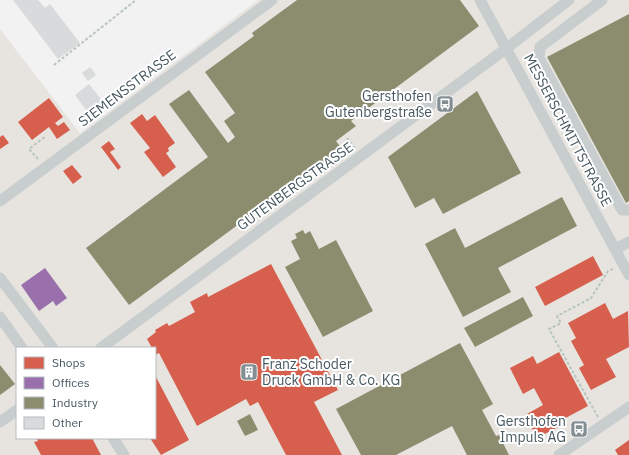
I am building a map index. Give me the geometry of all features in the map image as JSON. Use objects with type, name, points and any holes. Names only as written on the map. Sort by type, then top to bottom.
[{"type":"street","name":"SIEMENSSTRASSE","points":[[0,201],[272,0]]},
{"type":"street","name":"MESSERSCHMITTSTRASSE","points":[[480,0],[629,275]]},
{"type":"street","name":"GUTENBERGSTRASSE","points":[[102,347],[507,48],[569,0]]},
{"type":"street","points":[[602,0],[540,48],[540,58],[622,210],[629,210]]},
{"type":"street","points":[[615,249],[629,242]]},
{"type":"street","points":[[0,278],[52,347]]},
{"type":"street","points":[[0,317],[21,347]]},
{"type":"street","points":[[559,455],[629,407]]},
{"type":"street","points":[[0,422],[16,411]]},
{"type":"street","points":[[114,439],[124,455]]},
{"type":"path","points":[[54,65],[136,0]]},
{"type":"path","points":[[46,136],[29,149],[46,167]]},
{"type":"path","points":[[602,425],[549,329],[561,323],[557,316],[591,298],[608,271],[622,263]]},
{"type":"shaded area","points":[[258,0],[629,0],[629,455],[0,455],[0,29],[80,133]]},
{"type":"building: Shops","points":[[49,98],[63,117],[55,123],[58,126],[64,122],[70,130],[57,139],[49,127],[32,140],[18,122]]},
{"type":"building: Shops","points":[[142,114],[147,121],[155,115],[175,143],[168,148],[169,151],[166,153],[176,167],[163,177],[144,152],[150,148],[130,123]]},
{"type":"building: Shops","points":[[3,135],[9,143],[0,149],[0,137]]},
{"type":"building: Shops","points":[[109,141],[115,149],[110,152],[121,167],[118,170],[101,147]]},
{"type":"building: Shops","points":[[72,165],[82,177],[73,184],[63,171]]},
{"type":"building: Shops","points":[[593,256],[603,275],[545,306],[535,287]]},
{"type":"building: Shops","name":"Franz Schoder Druck GmbH & Co. KG","points":[[271,264],[338,390],[314,402],[342,455],[286,455],[258,402],[250,406],[246,399],[197,426],[159,353],[156,354],[156,347],[151,347],[147,339],[156,332],[155,330],[167,323],[169,326],[195,312],[190,302],[207,293],[208,297]]},
{"type":"building: Shops","points":[[605,303],[613,319],[628,311],[629,347],[606,359],[616,377],[591,390],[579,368],[584,365],[571,341],[576,338],[568,323]]},
{"type":"building: Shops","points":[[559,352],[588,406],[560,421],[562,425],[537,438],[525,415],[543,405],[534,388],[523,394],[510,368],[533,356],[537,364]]},
{"type":"building: Shops","points":[[156,377],[189,440],[161,455],[151,439],[156,439]]},
{"type":"building: Shops","points":[[37,439],[93,439],[101,455],[41,455],[34,442],[38,441]]},
{"type":"building: Shops","points":[[629,440],[629,455],[618,455],[615,450]]},
{"type":"building: Offices","points":[[45,268],[67,298],[56,306],[53,301],[39,311],[21,285]]},
{"type":"building: Industry","points":[[297,0],[460,0],[479,26],[351,121],[356,126],[336,141],[345,153],[334,161],[330,157],[129,305],[86,248],[208,157],[169,104],[189,90],[228,143],[235,137],[224,121],[235,113],[205,72],[254,36],[252,33]]},
{"type":"building: Industry","points":[[629,14],[629,201],[626,203],[547,57]]},
{"type":"building: Industry","points":[[477,91],[521,173],[443,214],[434,198],[415,208],[388,157]]},
{"type":"building: Industry","points":[[562,197],[577,226],[498,268],[511,292],[463,317],[425,244],[455,228],[465,248]]},
{"type":"building: Industry","points":[[303,230],[305,234],[310,231],[319,249],[336,240],[373,311],[323,337],[285,267],[300,259],[291,241],[297,238],[295,234]]},
{"type":"building: Industry","points":[[523,297],[533,316],[475,347],[464,328]]},
{"type":"building: Industry","points":[[460,343],[493,404],[482,410],[496,436],[499,435],[509,455],[467,455],[452,426],[396,455],[361,455],[336,409]]},
{"type":"building: Industry","points":[[0,365],[15,384],[0,395]]},
{"type":"building: Industry","points":[[250,414],[258,430],[245,436],[237,421]]},
{"type":"building: Other","points":[[13,0],[38,0],[45,8],[50,4],[80,43],[58,59]]},
{"type":"building: Other","points":[[90,67],[96,75],[88,81],[82,73]]},
{"type":"building: Other","points":[[89,84],[104,103],[89,114],[75,95]]},
{"type":"place","name":"Gersthofen Gutenbergstraße","points":[[445,104]]},
{"type":"place","name":"Franz Schoder Druck GmbH & Co. KG","points":[[249,372]]},
{"type":"place","name":"Gersthofen Impuls AG","points":[[579,429]]}]
